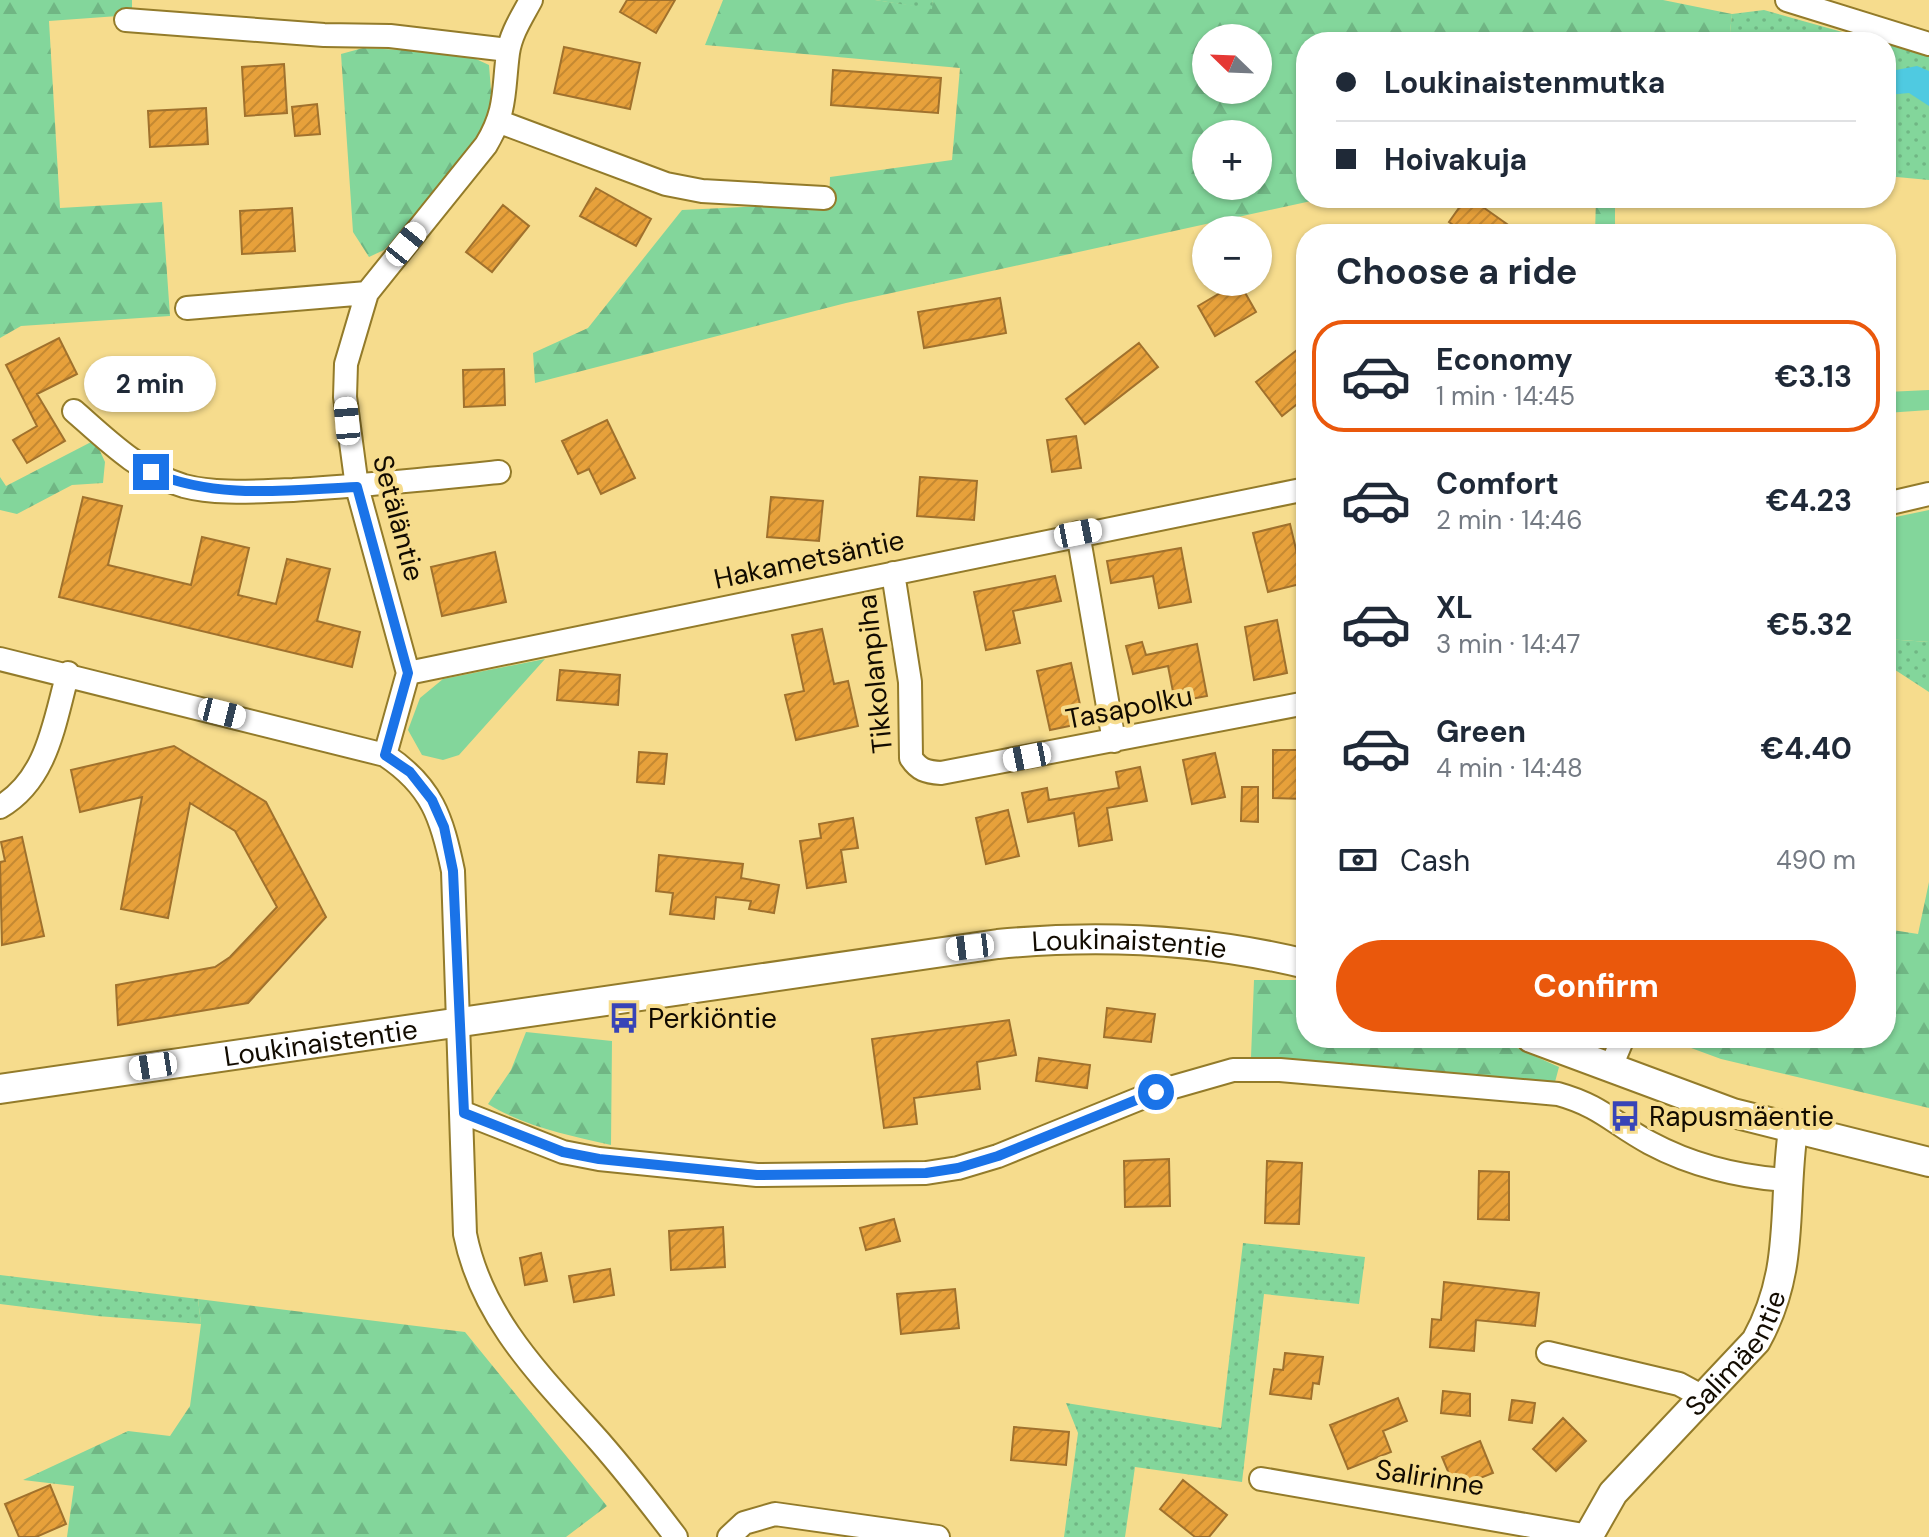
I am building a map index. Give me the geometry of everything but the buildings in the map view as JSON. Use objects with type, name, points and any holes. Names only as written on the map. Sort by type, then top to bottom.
[{"type":"street","name":"Setäläntie","points":[[408,673],[357,487],[346,409],[346,364],[367,293],[486,145],[500,122],[506,99],[508,50],[516,26],[531,0]]},
{"type":"street","points":[[1787,0],[1890,32]]},
{"type":"street","points":[[126,20],[324,35],[390,36],[508,50]]},
{"type":"street","points":[[1896,34],[1929,44]]},
{"type":"street","points":[[500,122],[666,184],[702,191],[824,198]]},
{"type":"street","points":[[187,308],[367,293]]},
{"type":"street","points":[[74,411],[118,451],[151,472],[185,486],[244,492],[357,487],[499,472]]},
{"type":"street","name":"Hakametsäntie","points":[[408,673],[1078,533],[1296,491]]},
{"type":"street","points":[[1896,502],[1929,494]]},
{"type":"street","points":[[1078,533],[1114,741]]},
{"type":"street","name":"Tikkolanpiha","points":[[893,573],[910,682],[911,758],[917,768]]},
{"type":"street","points":[[0,659],[68,673],[385,755],[410,772],[432,800],[444,827],[453,871],[464,1113],[465,1234],[481,1289],[515,1347],[629,1475],[676,1537]]},
{"type":"street","points":[[0,807],[31,781],[44,757],[68,673]]},
{"type":"street","points":[[385,755],[408,673]]},
{"type":"street","name":"Tasapolku","points":[[917,768],[941,773],[1296,705]]},
{"type":"street","name":"Loukinaistentie","points":[[0,1089],[886,958],[1049,939],[1193,943],[1296,962]]},
{"type":"street","points":[[1556,1048],[1733,1113],[1929,1162]]},
{"type":"street","points":[[1610,1069],[1619,1048]]},
{"type":"street","points":[[464,1113],[563,1152],[599,1159],[757,1175],[926,1173],[958,1168],[998,1156],[1196,1078],[1233,1070],[1280,1070],[1558,1094],[1588,1102],[1652,1144],[1701,1163],[1751,1178],[1786,1180]]},
{"type":"street","name":"Salimäentie","points":[[1588,1536],[1613,1493],[1756,1341],[1773,1311],[1782,1281],[1786,1243],[1786,1180],[1793,1130]]},
{"type":"street","points":[[1548,1353],[1679,1384],[1703,1397]]},
{"type":"street","name":"Salirinne","points":[[1261,1479],[1588,1536]]},
{"type":"street","points":[[729,1537],[744,1523],[775,1514],[938,1537]]},
{"type":"green space","points":[[0,0],[132,0],[132,15],[49,21],[60,208],[162,202],[170,316],[21,326],[0,338]]},
{"type":"green space","points":[[723,0],[875,0],[931,8],[933,0],[1663,0],[1732,14],[1730,32],[1296,32],[1296,204],[1243,216],[1192,216],[1192,227],[846,303],[535,383],[533,353],[588,328],[682,210],[829,203],[830,177],[952,160],[960,68],[705,45]]},
{"type":"green space","points":[[875,0],[933,0],[932,9]]},
{"type":"green space","points":[[1764,10],[1842,32],[1730,32],[1732,14]]},
{"type":"green space","points":[[1896,47],[1929,56],[1929,180],[1896,177]]},
{"type":"green space","points":[[363,48],[463,53],[489,65],[492,103],[474,149],[384,250],[369,257],[353,232],[341,54]]},
{"type":"green space","points":[[1596,208],[1615,208],[1615,224],[1595,224]]},
{"type":"green space","points":[[1929,390],[1929,410],[1896,412],[1896,392]]},
{"type":"green space","points":[[95,440],[105,462],[103,483],[72,485],[17,514],[0,510],[0,477],[6,486]]},
{"type":"green space","points":[[1929,510],[1929,642],[1896,640],[1896,517]]},
{"type":"green space","points":[[1896,640],[1929,642],[1929,692],[1896,671]]},
{"type":"green space","points":[[545,659],[459,755],[443,760],[422,755],[408,730],[420,698],[443,679]]},
{"type":"green space","points":[[1929,882],[1929,1108],[1721,1059],[1691,1048],[1896,1048],[1896,931],[1918,934]]},
{"type":"green space","points":[[1254,980],[1296,980],[1296,1048],[1517,1048],[1559,1067],[1555,1082],[1251,1057]]},
{"type":"green space","points":[[526,1032],[612,1041],[611,1145],[532,1124],[488,1104],[511,1070]]},
{"type":"green space","points":[[1243,1243],[1365,1257],[1359,1304],[1264,1294],[1242,1482],[1135,1467],[1125,1537],[1064,1537],[1078,1433],[1066,1403],[1221,1428]]},
{"type":"green space","points":[[0,1275],[198,1299],[201,1324],[0,1304]]},
{"type":"green space","points":[[198,1299],[465,1332],[607,1506],[566,1537],[67,1537],[74,1486],[23,1480],[128,1431],[170,1436],[190,1406],[201,1324]]},
{"type":"water","points":[[1917,66],[1929,71],[1929,106],[1909,93],[1896,94],[1896,70]]},
{"type":"place","name":"Perkiöntie","points":[[624,1018]]},
{"type":"place","name":"Rapusmäentie","points":[[1625,1116]]},
{"type":"route","points":[[151,472],[185,486],[244,492],[357,487],[408,673],[385,755],[410,772],[432,800],[444,827],[453,871],[464,1113],[563,1152],[599,1159],[757,1175],[926,1173],[958,1168],[998,1156],[1156,1092]]}]
